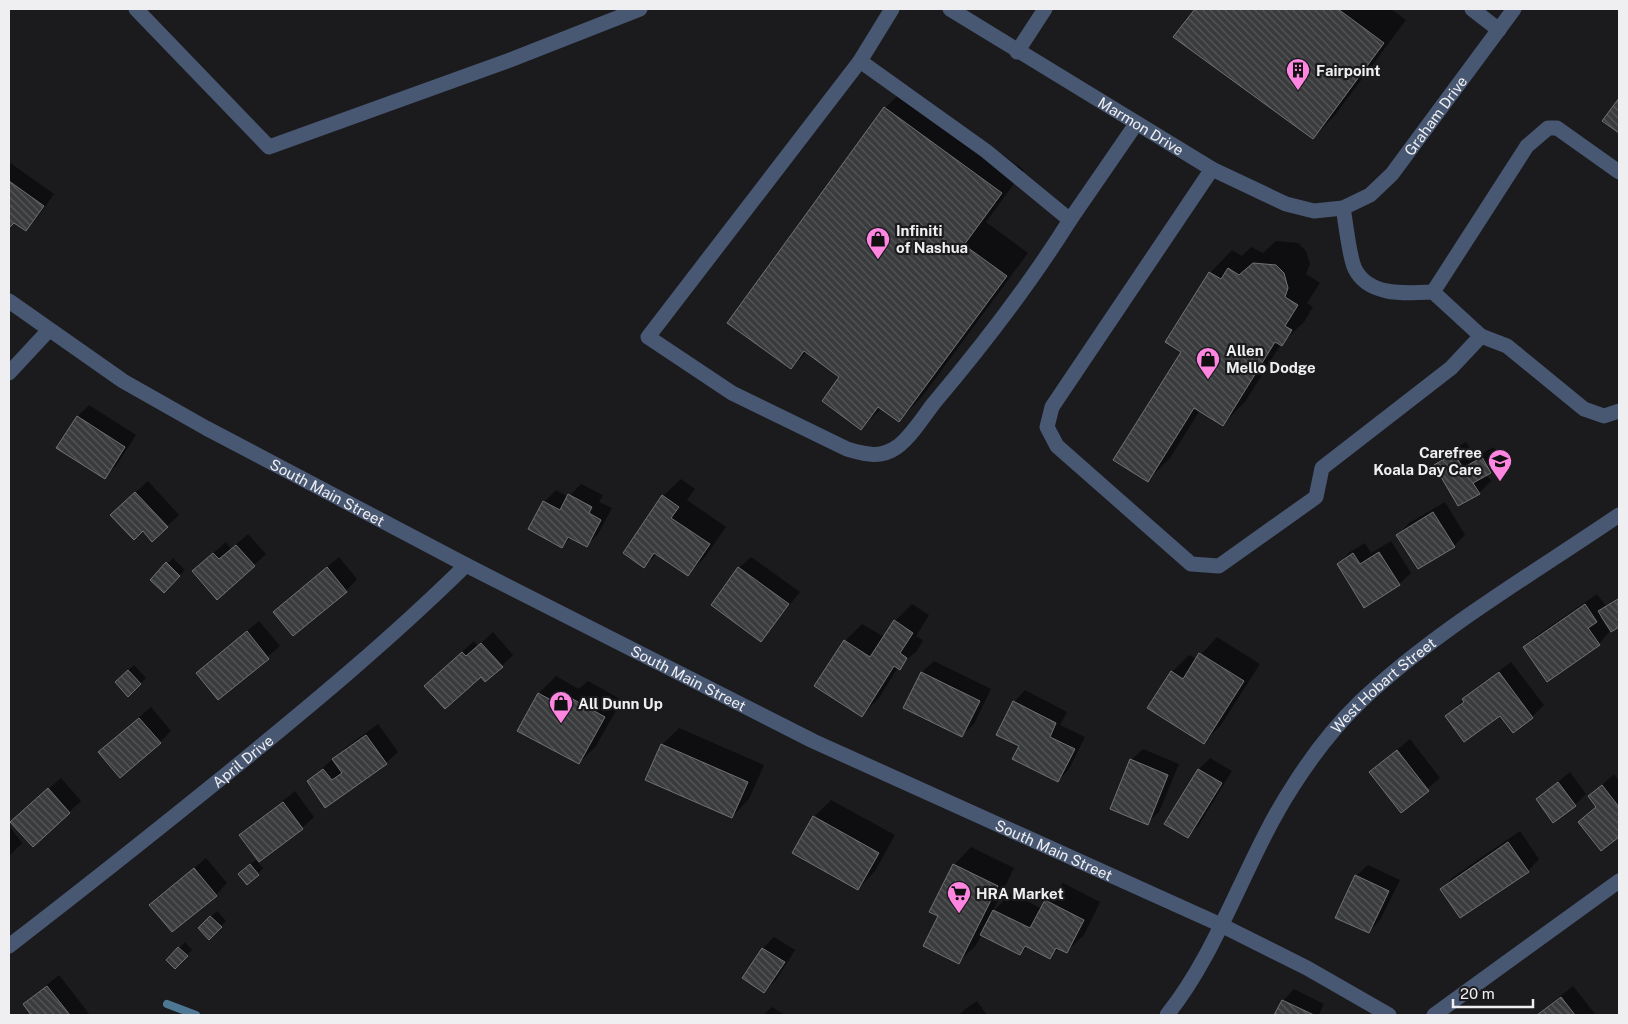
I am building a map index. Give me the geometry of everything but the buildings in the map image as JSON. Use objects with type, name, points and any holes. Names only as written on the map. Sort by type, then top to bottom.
[{"type":"street","points":[[136,9],[269,147],[510,60],[640,9]]},
{"type":"street","points":[[892,9],[860,61],[648,337],[732,394],[847,449],[866,455],[878,455],[899,446],[944,392],[1042,266],[1070,220],[1136,124]]},
{"type":"street","name":"Marmon Drive","points":[[950,9],[1017,52],[1212,169],[1286,204],[1314,211],[1343,208]]},
{"type":"street","points":[[1017,52],[1044,9]]},
{"type":"street","points":[[1472,9],[1499,30]]},
{"type":"street","name":"Graham Drive","points":[[1343,208],[1370,194],[1392,174],[1514,9]]},
{"type":"street","points":[[860,61],[986,151],[1070,220]]},
{"type":"street","points":[[1432,292],[1527,146],[1548,128],[1557,128],[1619,172]]},
{"type":"street","points":[[1212,169],[1052,407],[1046,427],[1057,446],[1192,564],[1219,566],[1316,497],[1322,468],[1451,368],[1481,336]]},
{"type":"street","points":[[1343,208],[1356,269],[1374,288],[1403,293],[1432,292],[1481,336],[1508,346],[1584,409],[1604,416],[1619,411]]},
{"type":"street","name":"South Main Street","points":[[9,301],[123,381],[206,428],[466,565],[813,741],[1221,925],[1307,968],[1389,1015]]},
{"type":"street","points":[[9,373],[49,330]]},
{"type":"street","name":"West Hobart Street","points":[[1167,1015],[1197,970],[1221,925],[1241,880],[1292,788],[1323,743],[1360,702],[1402,665],[1448,631],[1619,515]]},
{"type":"street","name":"April Drive","points":[[9,946],[95,880],[378,648],[466,565]]},
{"type":"street","points":[[1434,1015],[1619,881]]},
{"type":"waterway","points":[[167,1004],[196,1015]]},
{"type":"place","name":"Fairpoint","points":[[1298,91]]},
{"type":"place","name":"Infiniti of Nashua","points":[[878,260]]},
{"type":"place","name":"Allen Mello Dodge","points":[[1208,380]]},
{"type":"place","name":"Carefree Koala Day Care","points":[[1500,482]]},
{"type":"place","name":"All Dunn Up","points":[[561,724]]},
{"type":"place","name":"HRA Market","points":[[959,914]]}]
